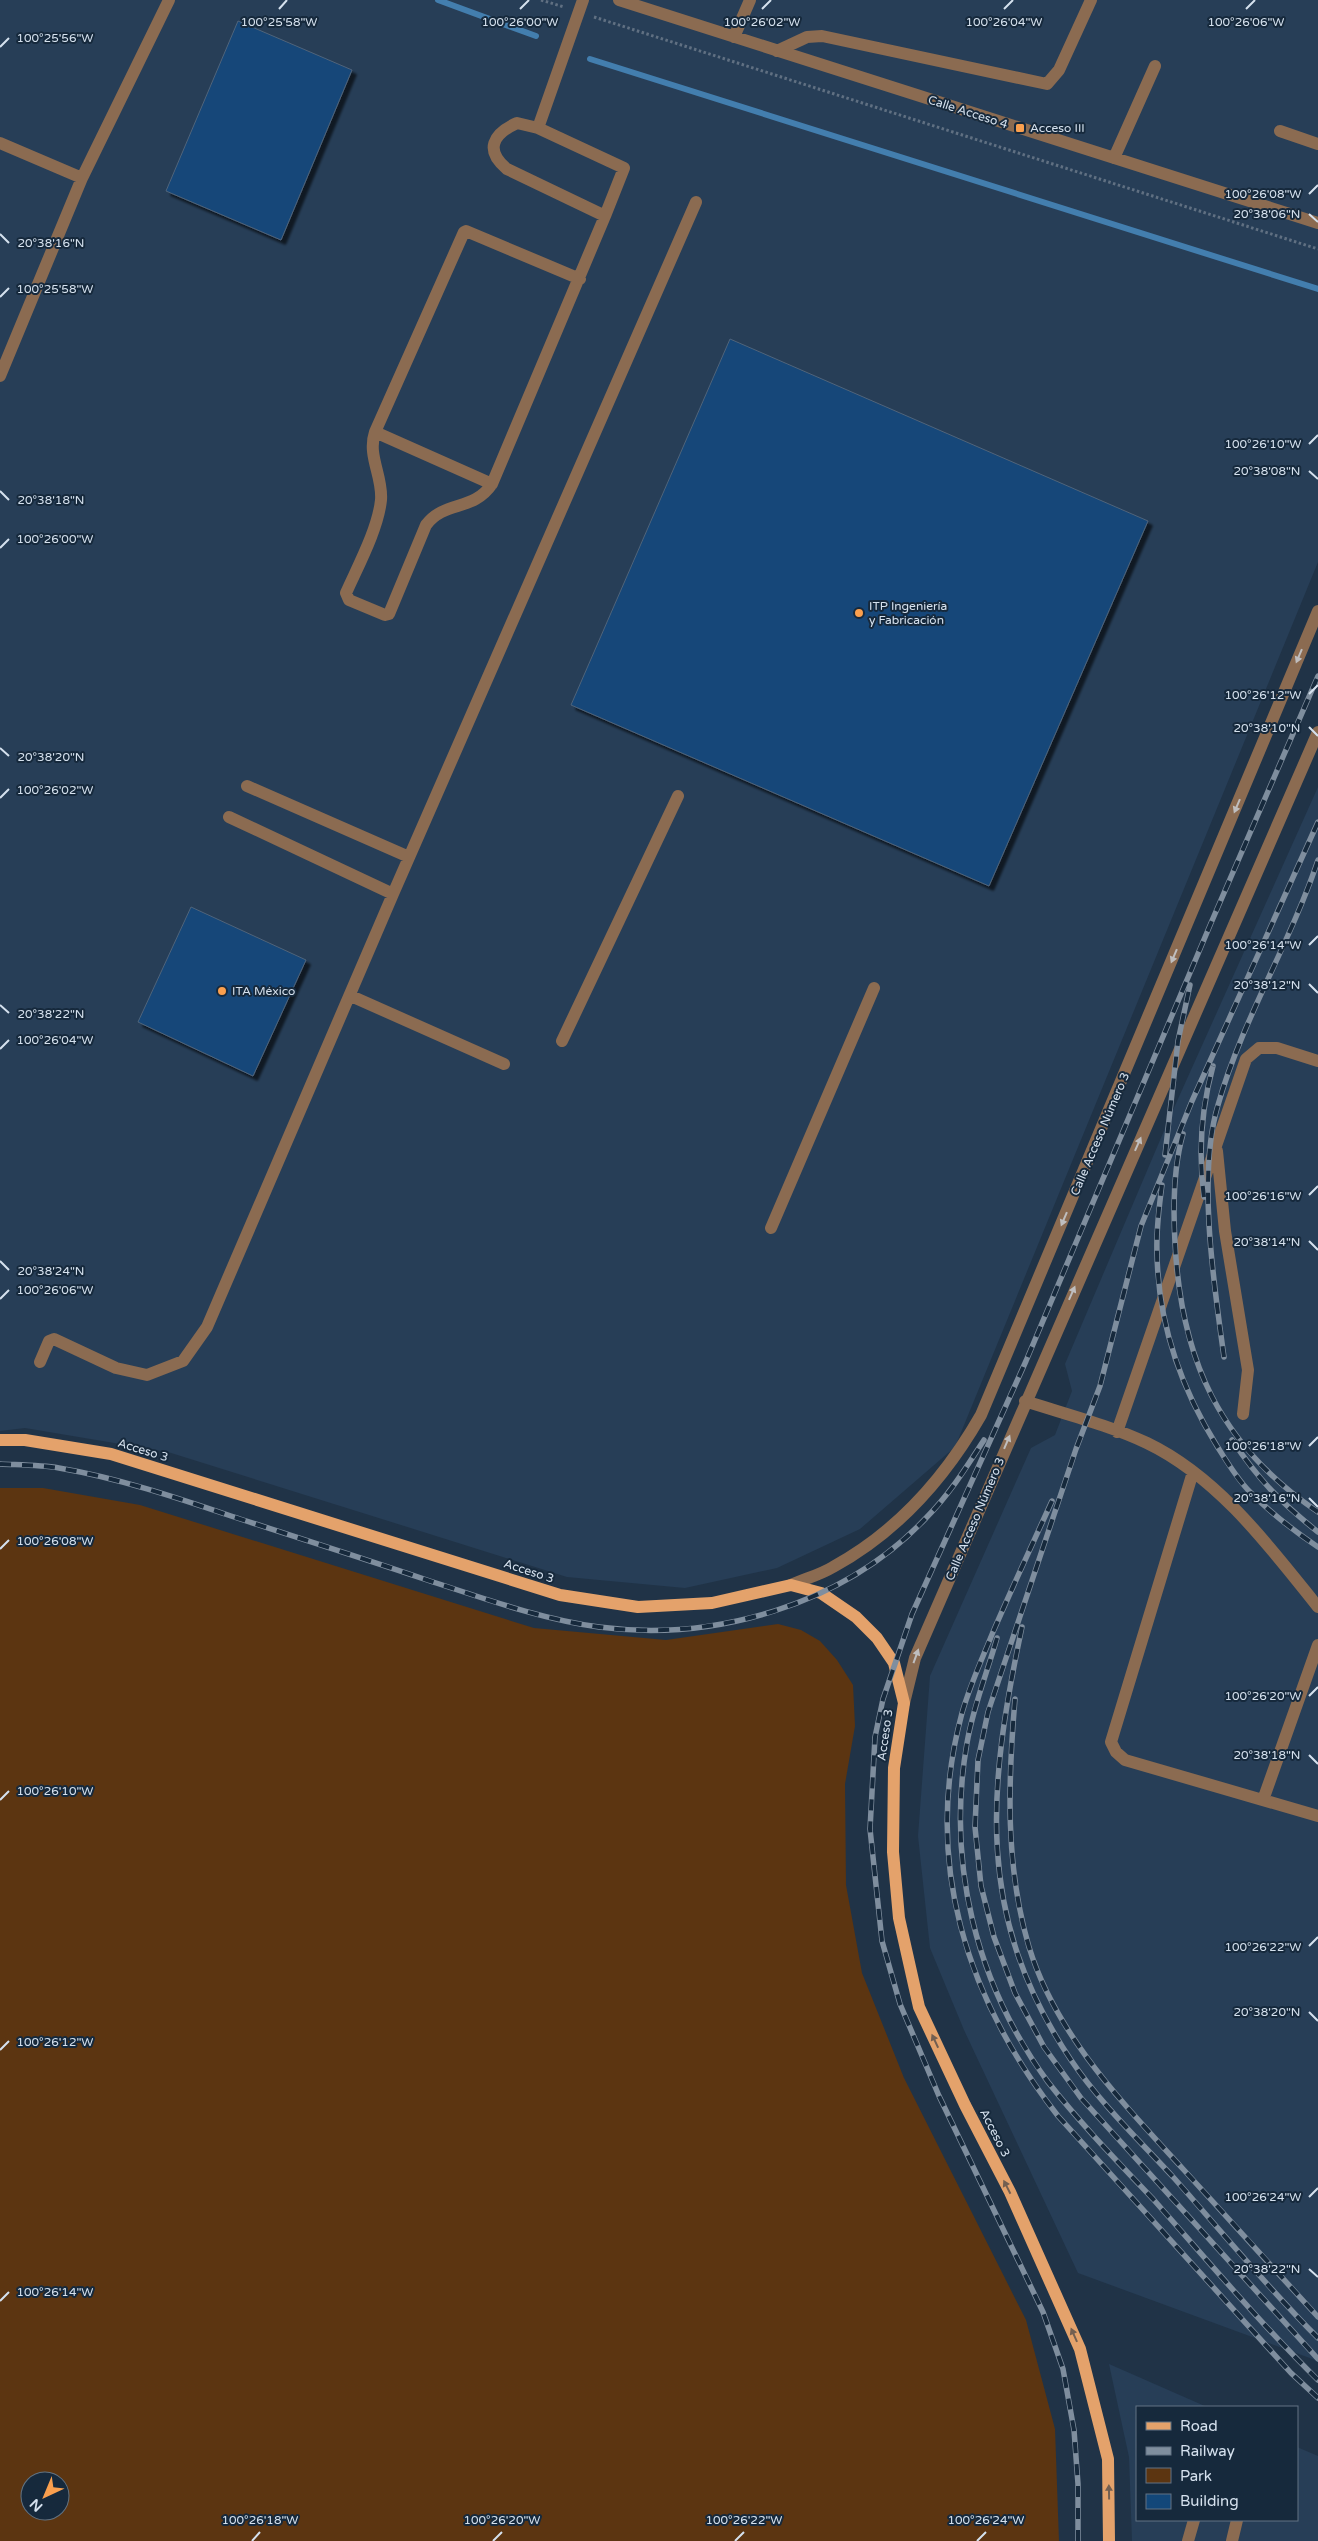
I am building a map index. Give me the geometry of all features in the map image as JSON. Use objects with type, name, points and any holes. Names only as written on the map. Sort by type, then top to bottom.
[{"type":"main road","name":"Acceso 3","points":[[0,1440],[25,1440],[111,1454],[560,1595],[638,1607],[712,1604],[790,1585],[820,1593],[839,1603],[877,1638],[894,1663],[904,1703],[894,1768],[893,1852],[899,1918],[918,2006],[965,2105],[1010,2192],[1080,2349],[1108,2459],[1110,2541]]},
{"type":"street","points":[[0,376],[82,178],[169,0]]},
{"type":"street","name":"Calle Acceso 4","points":[[619,0],[1318,223]]},
{"type":"street","points":[[734,37],[750,0]]},
{"type":"street","points":[[777,51],[807,37],[822,36],[1047,84],[1059,70],[1091,0]]},
{"type":"street","points":[[538,128],[581,6]]},
{"type":"street","points":[[1114,158],[1155,66]]},
{"type":"street","points":[[580,279],[466,231],[464,232],[374,432],[371,448],[381,498],[378,515],[346,594],[349,600],[385,615],[389,614],[426,525],[432,517],[441,512],[476,501],[486,493],[492,484],[580,279],[605,216],[624,168],[538,128],[517,123],[498,135],[494,145],[494,154],[507,169],[605,216]]},
{"type":"street","points":[[1280,132],[1318,144]]},
{"type":"street","points":[[0,143],[82,178]]},
{"type":"street","points":[[40,1362],[50,1341],[54,1339],[116,1368],[147,1375],[183,1361],[207,1327],[351,996],[393,894],[696,202]]},
{"type":"street","points":[[374,432],[492,484]]},
{"type":"street","name":"Calle Acceso Número 3","points":[[790,1585],[832,1568],[871,1543],[914,1506],[938,1481],[961,1450],[981,1415],[1318,612]]},
{"type":"street","name":"Calle Acceso Número 3","points":[[904,1703],[915,1658],[1025,1401],[1318,732]]},
{"type":"street","points":[[247,786],[410,856]]},
{"type":"street","points":[[562,1041],[678,796]]},
{"type":"street","points":[[229,817],[393,894]]},
{"type":"street","points":[[771,1228],[874,988]]},
{"type":"street","points":[[351,996],[504,1064]]},
{"type":"street","points":[[1117,1432],[1246,1059],[1259,1048],[1277,1048],[1318,1061]]},
{"type":"street","points":[[1217,1146],[1225,1231],[1248,1370],[1243,1414]]},
{"type":"street","points":[[1025,1401],[1147,1443],[1193,1472],[1226,1501],[1280,1559],[1318,1607]]},
{"type":"street","points":[[1193,1472],[1111,1742],[1116,1752],[1125,1760],[1318,1816]]},
{"type":"street","points":[[1263,1800],[1318,1645]]},
{"type":"street","points":[[1188,2541],[1194,2521]]},
{"type":"street","points":[[1232,2541],[1237,2521]]},
{"type":"path","points":[[541,0],[581,6],[1318,249]]},
{"type":"shaded area","points":[[0,0],[1318,0],[1318,562],[955,1447],[860,1529],[777,1568],[685,1588],[567,1577],[168,1452],[25,1428],[0,1431]]},
{"type":"shaded area","points":[[1318,787],[1318,2361],[1078,2273],[964,2030],[930,1948],[918,1836],[930,1676],[1031,1448],[1055,1435],[1072,1391],[1065,1364],[1169,1119]]},
{"type":"shaded area","points":[[1109,2364],[1205,2406],[1136,2406],[1136,2521],[1298,2521],[1298,2447],[1318,2456],[1318,2541],[1132,2541],[1129,2457]]},
{"type":"green space","points":[[0,1488],[43,1488],[140,1505],[534,1628],[666,1640],[778,1624],[801,1630],[820,1641],[837,1660],[853,1685],[855,1726],[845,1784],[846,1885],[862,1973],[904,2078],[1026,2320],[1055,2429],[1059,2541],[0,2541]]},
{"type":"building","points":[[238,21],[352,70],[281,240],[166,191]]},
{"type":"building","name":"ITP Ingeniería y Fabricación","points":[[730,339],[1148,521],[989,886],[571,705]]},
{"type":"building","name":"ITA México","points":[[191,907],[306,960],[253,1076],[138,1022]]},
{"type":"waterway","points":[[438,0],[536,36]]},
{"type":"waterway","points":[[590,59],[1318,289]]},
{"type":"railway","points":[[1078,2541],[1078,2484],[1074,2430],[1063,2369],[1043,2312],[939,2096],[900,2004],[882,1941],[870,1829],[875,1737],[883,1699],[912,1614],[1026,1361],[1211,923],[1318,676]]},
{"type":"railway","points":[[1318,822],[1192,1101],[1141,1226],[1100,1386],[1076,1449],[988,1712],[978,1760],[975,1827],[981,1886],[994,1937],[1015,1993],[1044,2047],[1081,2098],[1318,2359]]},
{"type":"railway","points":[[1224,1357],[1209,1230],[1209,1164],[1212,1133],[1218,1105],[1240,1043],[1294,922],[1318,860]]},
{"type":"railway","points":[[1165,1155],[1178,1041],[1190,985]]},
{"type":"railway","points":[[1204,1197],[1201,1164],[1203,1115],[1213,1066]]},
{"type":"railway","points":[[1183,1134],[1174,1188],[1175,1243],[1179,1285],[1186,1325],[1197,1361],[1212,1396],[1231,1428],[1255,1458],[1284,1486],[1318,1512]]},
{"type":"railway","points":[[1162,1185],[1157,1236],[1158,1279],[1167,1329],[1182,1378],[1204,1424],[1241,1482],[1274,1514],[1318,1547]]},
{"type":"railway","points":[[0,1464],[59,1468],[125,1483],[189,1502],[469,1594],[555,1619],[599,1627],[643,1630],[687,1629],[731,1622],[775,1611],[817,1595],[856,1574],[893,1548],[926,1518],[950,1491],[984,1440]]},
{"type":"railway","points":[[1232,1440],[1251,1467],[1271,1490],[1292,1511],[1318,1532]]},
{"type":"railway","points":[[1052,1501],[993,1632],[972,1682],[962,1713],[951,1768],[947,1822],[951,1874],[960,1926],[977,1976],[999,2024],[1026,2071],[1058,2116],[1291,2373],[1318,2398]]},
{"type":"railway","points":[[1022,1627],[1010,1686],[1002,1742],[997,1796],[997,1850],[1004,1902],[1018,1954],[1040,2007],[1071,2060],[1094,2091],[1174,2178],[1244,2259],[1318,2338]]},
{"type":"railway","points":[[997,1638],[976,1703],[967,1743],[961,1788],[961,1833],[964,1877],[973,1921],[985,1963],[1002,2005],[1023,2044],[1060,2097],[1255,2314],[1318,2380]]},
{"type":"railway","points":[[1015,1699],[1010,1793],[1012,1855],[1021,1916],[1029,1947],[1041,1979],[1056,2009],[1074,2038],[1093,2066],[1115,2093],[1318,2317]]},
{"type":"place","name":"Acceso III","points":[[1020,128]]},
{"type":"place","name":"ITP Ingeniería y Fabricación","points":[[859,613]]},
{"type":"place","name":"ITA México","points":[[222,991]]}]
